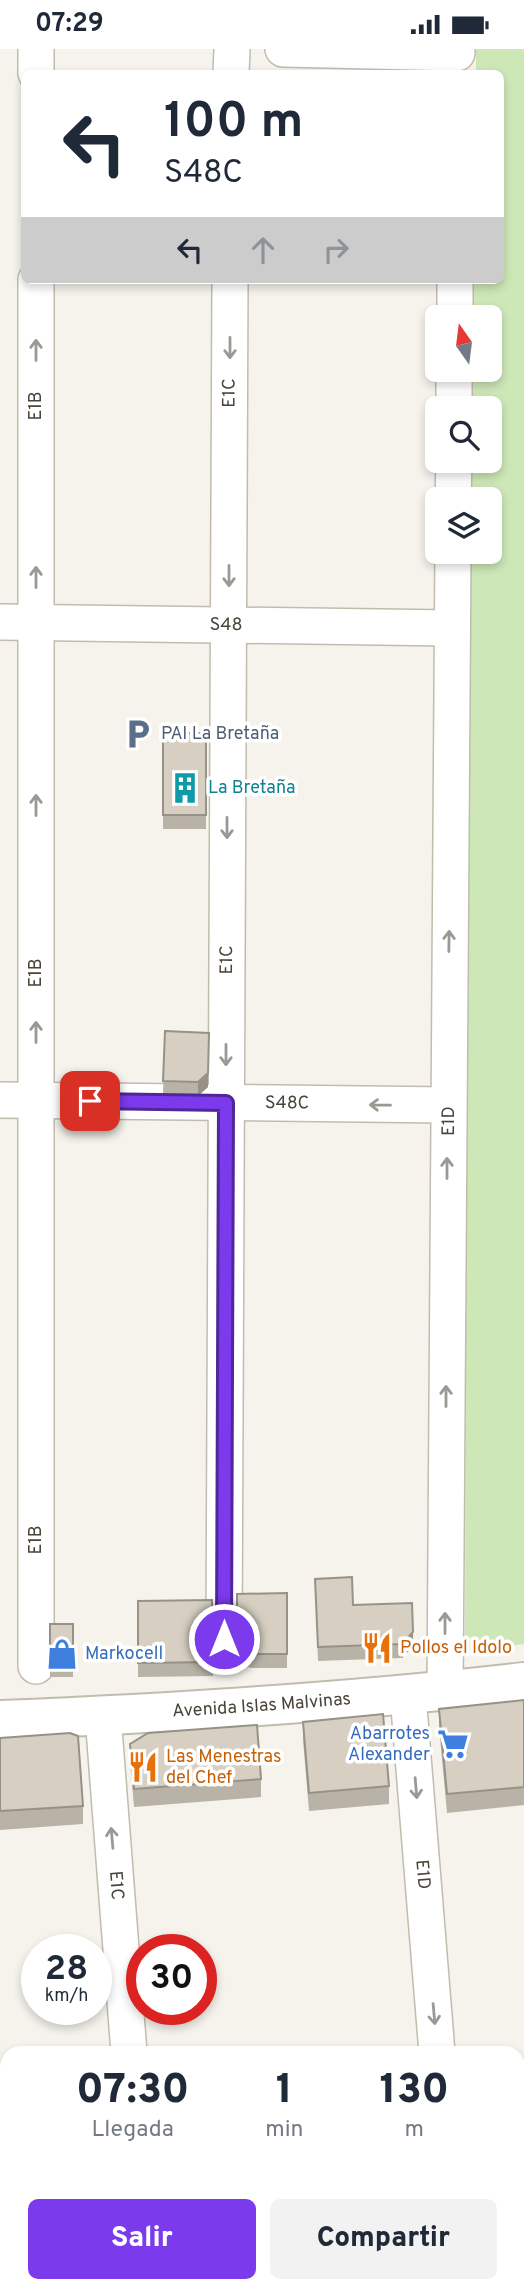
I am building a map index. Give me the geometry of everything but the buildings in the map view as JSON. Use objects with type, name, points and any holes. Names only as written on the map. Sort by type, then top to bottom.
[{"type":"street","points":[[36,49],[36,70]]},
{"type":"street","points":[[232,49],[232,70]]},
{"type":"street","points":[[283,49],[457,58]]},
{"type":"street","name":"E1B","points":[[36,284],[36,1665]]},
{"type":"street","name":"E1C","points":[[224,1639],[230,284]]},
{"type":"street","points":[[455,284],[455,305]]},
{"type":"street","name":"E1D","points":[[438,2046],[426,1693],[448,1105],[453,564]]},
{"type":"street","name":"S48","points":[[0,622],[452,628]]},
{"type":"street","name":"S48C","points":[[0,1100],[448,1105]]},
{"type":"street","name":"Avenida Islas Malvinas","points":[[0,1720],[103,1716],[426,1693],[524,1682]]},
{"type":"street","name":"E1C","points":[[103,1716],[128,2046]]},
{"type":"green space","points":[[476,49],[524,49],[524,1644],[465,1652],[471,564],[502,564],[502,487],[471,487],[472,473],[502,473],[502,396],[472,396],[473,382],[502,382],[502,305],[473,305],[474,284],[504,284],[504,70],[476,70]]},
{"type":"place","name":"PAI La Bretaña","points":[[138,734]]},
{"type":"place","name":"La Bretaña","points":[[185,788]]},
{"type":"place","name":"Pollos el Idolo","points":[[377,1648]]},
{"type":"place","name":"Markocell","points":[[62,1654]]},
{"type":"place","name":"Abarrotes Alexander","points":[[453,1744]]},
{"type":"place","name":"Las Menestras del Chef","points":[[143,1767]]},
{"type":"route","points":[[90,1101],[226,1103],[224,1639]]}]
